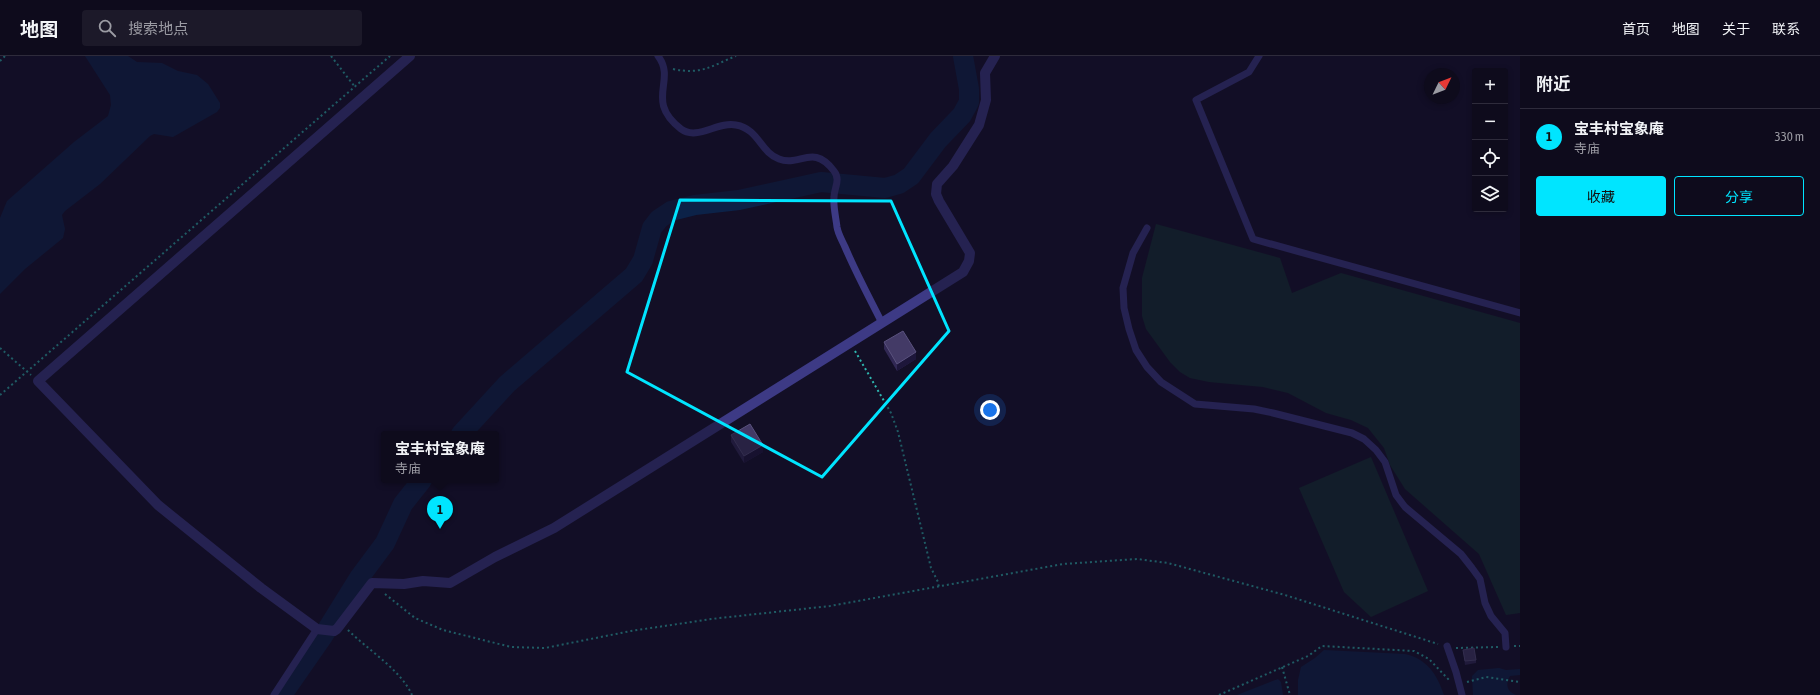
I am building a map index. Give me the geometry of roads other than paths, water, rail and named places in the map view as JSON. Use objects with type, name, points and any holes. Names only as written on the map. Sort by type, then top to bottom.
[{"type":"street","points":[[410,56],[38,381],[158,505],[261,588],[317,629],[338,627],[372,583],[450,583],[495,557],[554,528],[963,272],[969,261],[970,253],[939,202],[936,194],[937,184],[953,166],[978,129],[983,117],[986,100],[985,74],[995,56]]},
{"type":"lane","points":[[658,56],[664,70],[662,108],[686,133],[695,133],[722,125],[734,124],[748,128],[755,134],[768,153],[779,159],[788,160],[809,156],[816,157],[824,161],[837,176],[837,188],[834,196],[837,229],[851,261],[882,322]]},
{"type":"lane","points":[[1259,56],[1248,72],[1196,100],[1253,239],[1520,313]]},
{"type":"lane","points":[[1147,228],[1133,253],[1123,288],[1124,308],[1128,329],[1136,350],[1147,367],[1161,382],[1195,404],[1273,412],[1352,433],[1364,439],[1376,450],[1385,462],[1396,495],[1405,507],[1461,554],[1472,568],[1480,580],[1485,603],[1491,616],[1505,633],[1506,646]]},
{"type":"lane","points":[[274,695],[317,629]]},
{"type":"lane","points":[[1447,646],[1462,695]]},
{"type":"water","points":[[85,56],[128,56],[137,62],[162,63],[178,71],[197,75],[208,84],[220,103],[220,108],[217,112],[173,137],[154,134],[150,136],[100,184],[65,211],[62,215],[65,229],[63,238],[25,269],[0,294],[0,218],[7,201],[74,142],[108,116],[111,105],[110,95]]},
{"type":"water","points":[[1324,650],[1405,654],[1413,656],[1430,668],[1438,680],[1444,695],[1298,695],[1298,680],[1301,667]]},
{"type":"water","points":[[1499,668],[1506,670],[1520,669],[1520,675],[1510,676],[1507,685],[1509,690],[1516,695],[1473,695],[1472,676],[1478,670]]},
{"type":"water","points":[[1278,679],[1281,682],[1283,695],[1237,695]]},
{"type":"waterway","points":[[464,431],[507,384],[634,275],[643,260],[652,228],[659,219],[671,211],[695,205],[739,200],[821,182],[885,188],[899,184],[911,176],[938,140],[962,115],[969,102],[969,89],[963,56]]},
{"type":"waterway","points":[[282,695],[323,636],[359,578],[385,543],[403,504],[420,483]]},
{"type":"place","name":"宝丰村宝象庵","points":[[440,529]]}]
